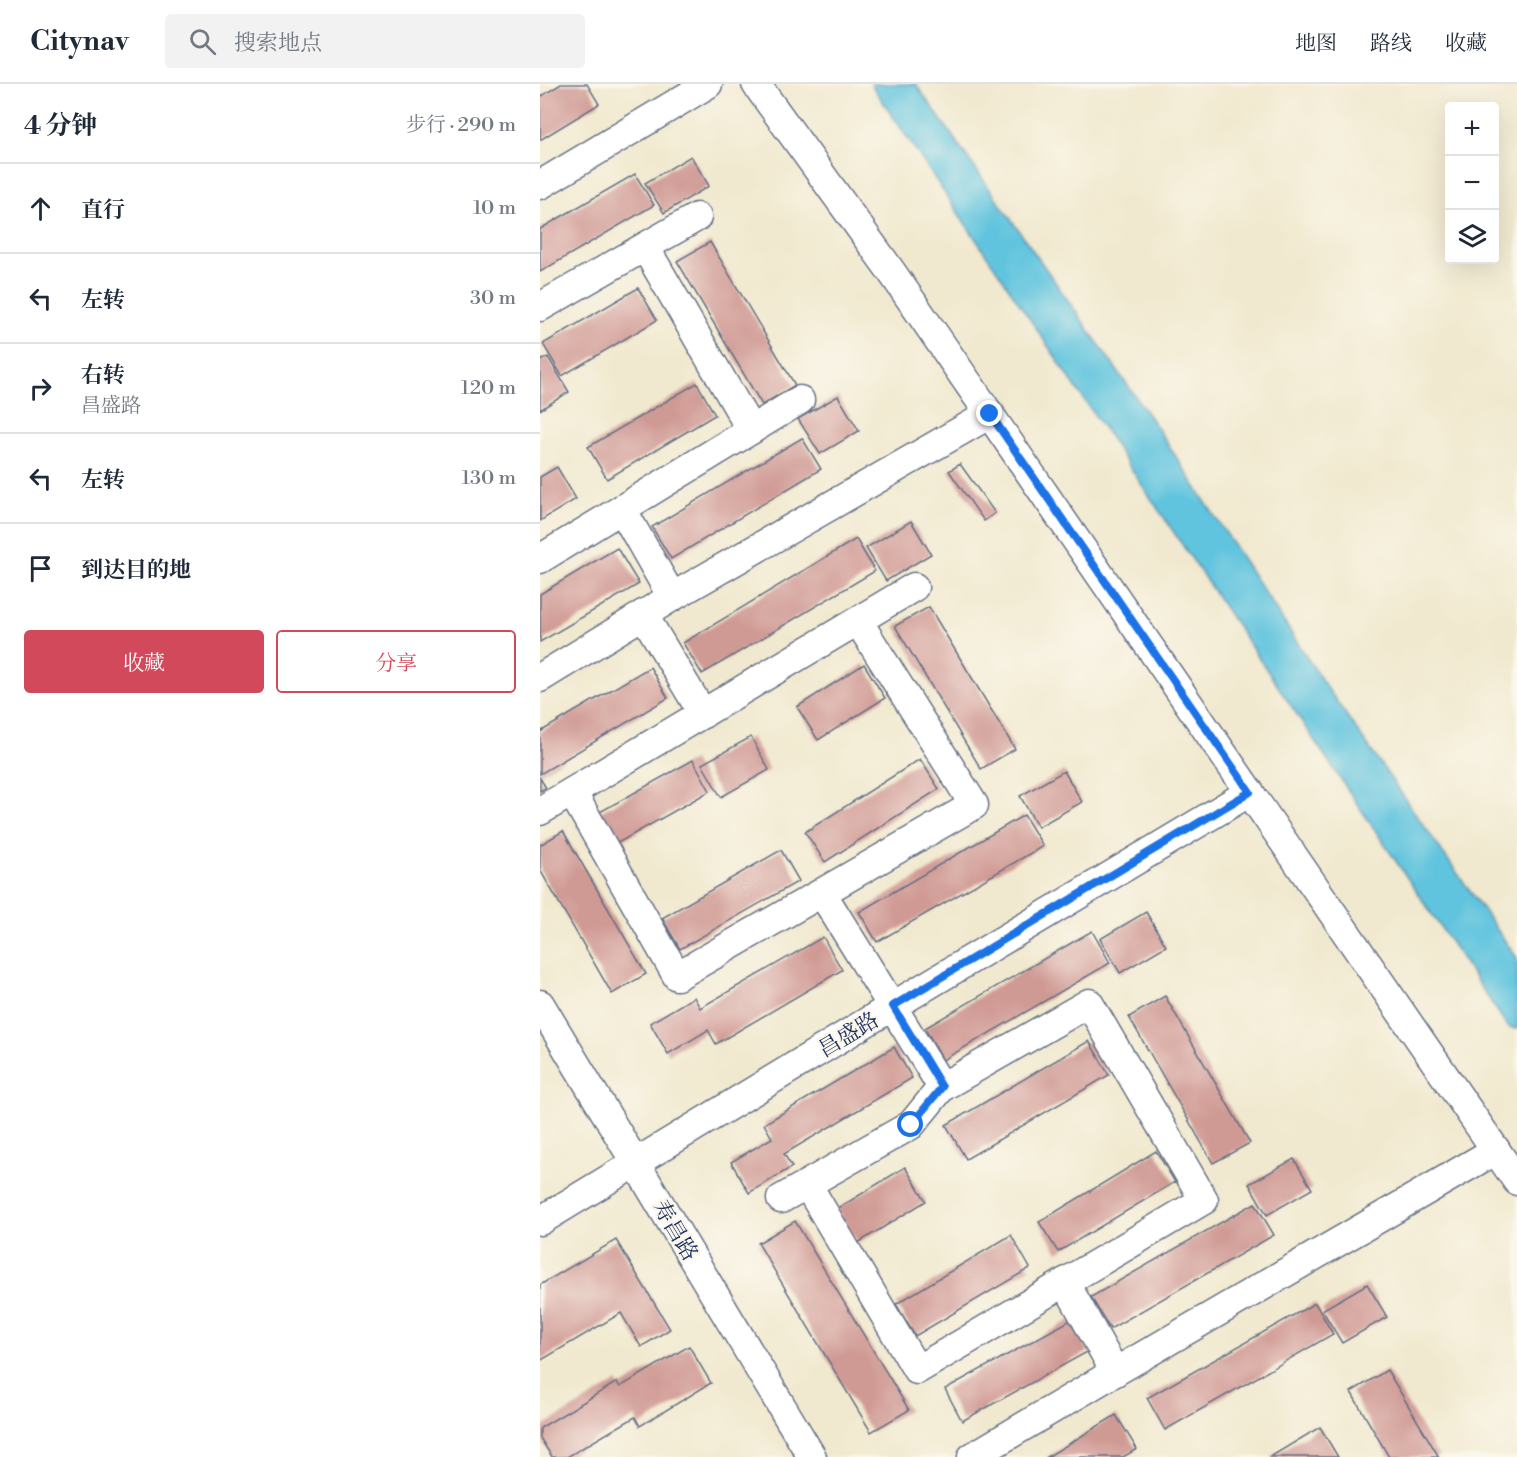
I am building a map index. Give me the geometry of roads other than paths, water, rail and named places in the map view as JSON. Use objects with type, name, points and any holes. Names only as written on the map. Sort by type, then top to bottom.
[{"type":"street","points":[[540,185],[708,84]]},
{"type":"street","points":[[756,84],[891,271],[1517,1181]]},
{"type":"street","points":[[540,307],[697,217]]},
{"type":"street","points":[[645,247],[751,430]]},
{"type":"street","points":[[540,559],[800,400]]},
{"type":"street","points":[[540,678],[643,614],[990,414]]},
{"type":"street","points":[[622,509],[672,597]]},
{"type":"street","points":[[540,811],[914,587]]},
{"type":"street","points":[[643,614],[703,714]]},
{"type":"street","points":[[572,792],[677,976],[974,805],[858,621]]},
{"type":"street","name":"昌盛路","points":[[540,1221],[625,1161],[1246,787]]},
{"type":"street","points":[[822,892],[942,1087]]},
{"type":"street","name":"寿昌路","points":[[540,1004],[625,1161],[795,1457]]},
{"type":"street","points":[[781,1199],[807,1184],[911,1125],[942,1087],[1089,1004],[1204,1200],[917,1370],[807,1184]]},
{"type":"street","name":"寿昌路","points":[[540,1033],[625,1161],[812,1457]]},
{"type":"street","points":[[972,1457],[1496,1150]]},
{"type":"street","name":"昌盛路","points":[[540,1204],[625,1161]]},
{"type":"street","points":[[1065,1282],[1115,1372]]},
{"type":"water","points":[[871,84],[916,84],[1154,423],[1323,682],[1517,958],[1517,1029],[1508,1027]]}]
